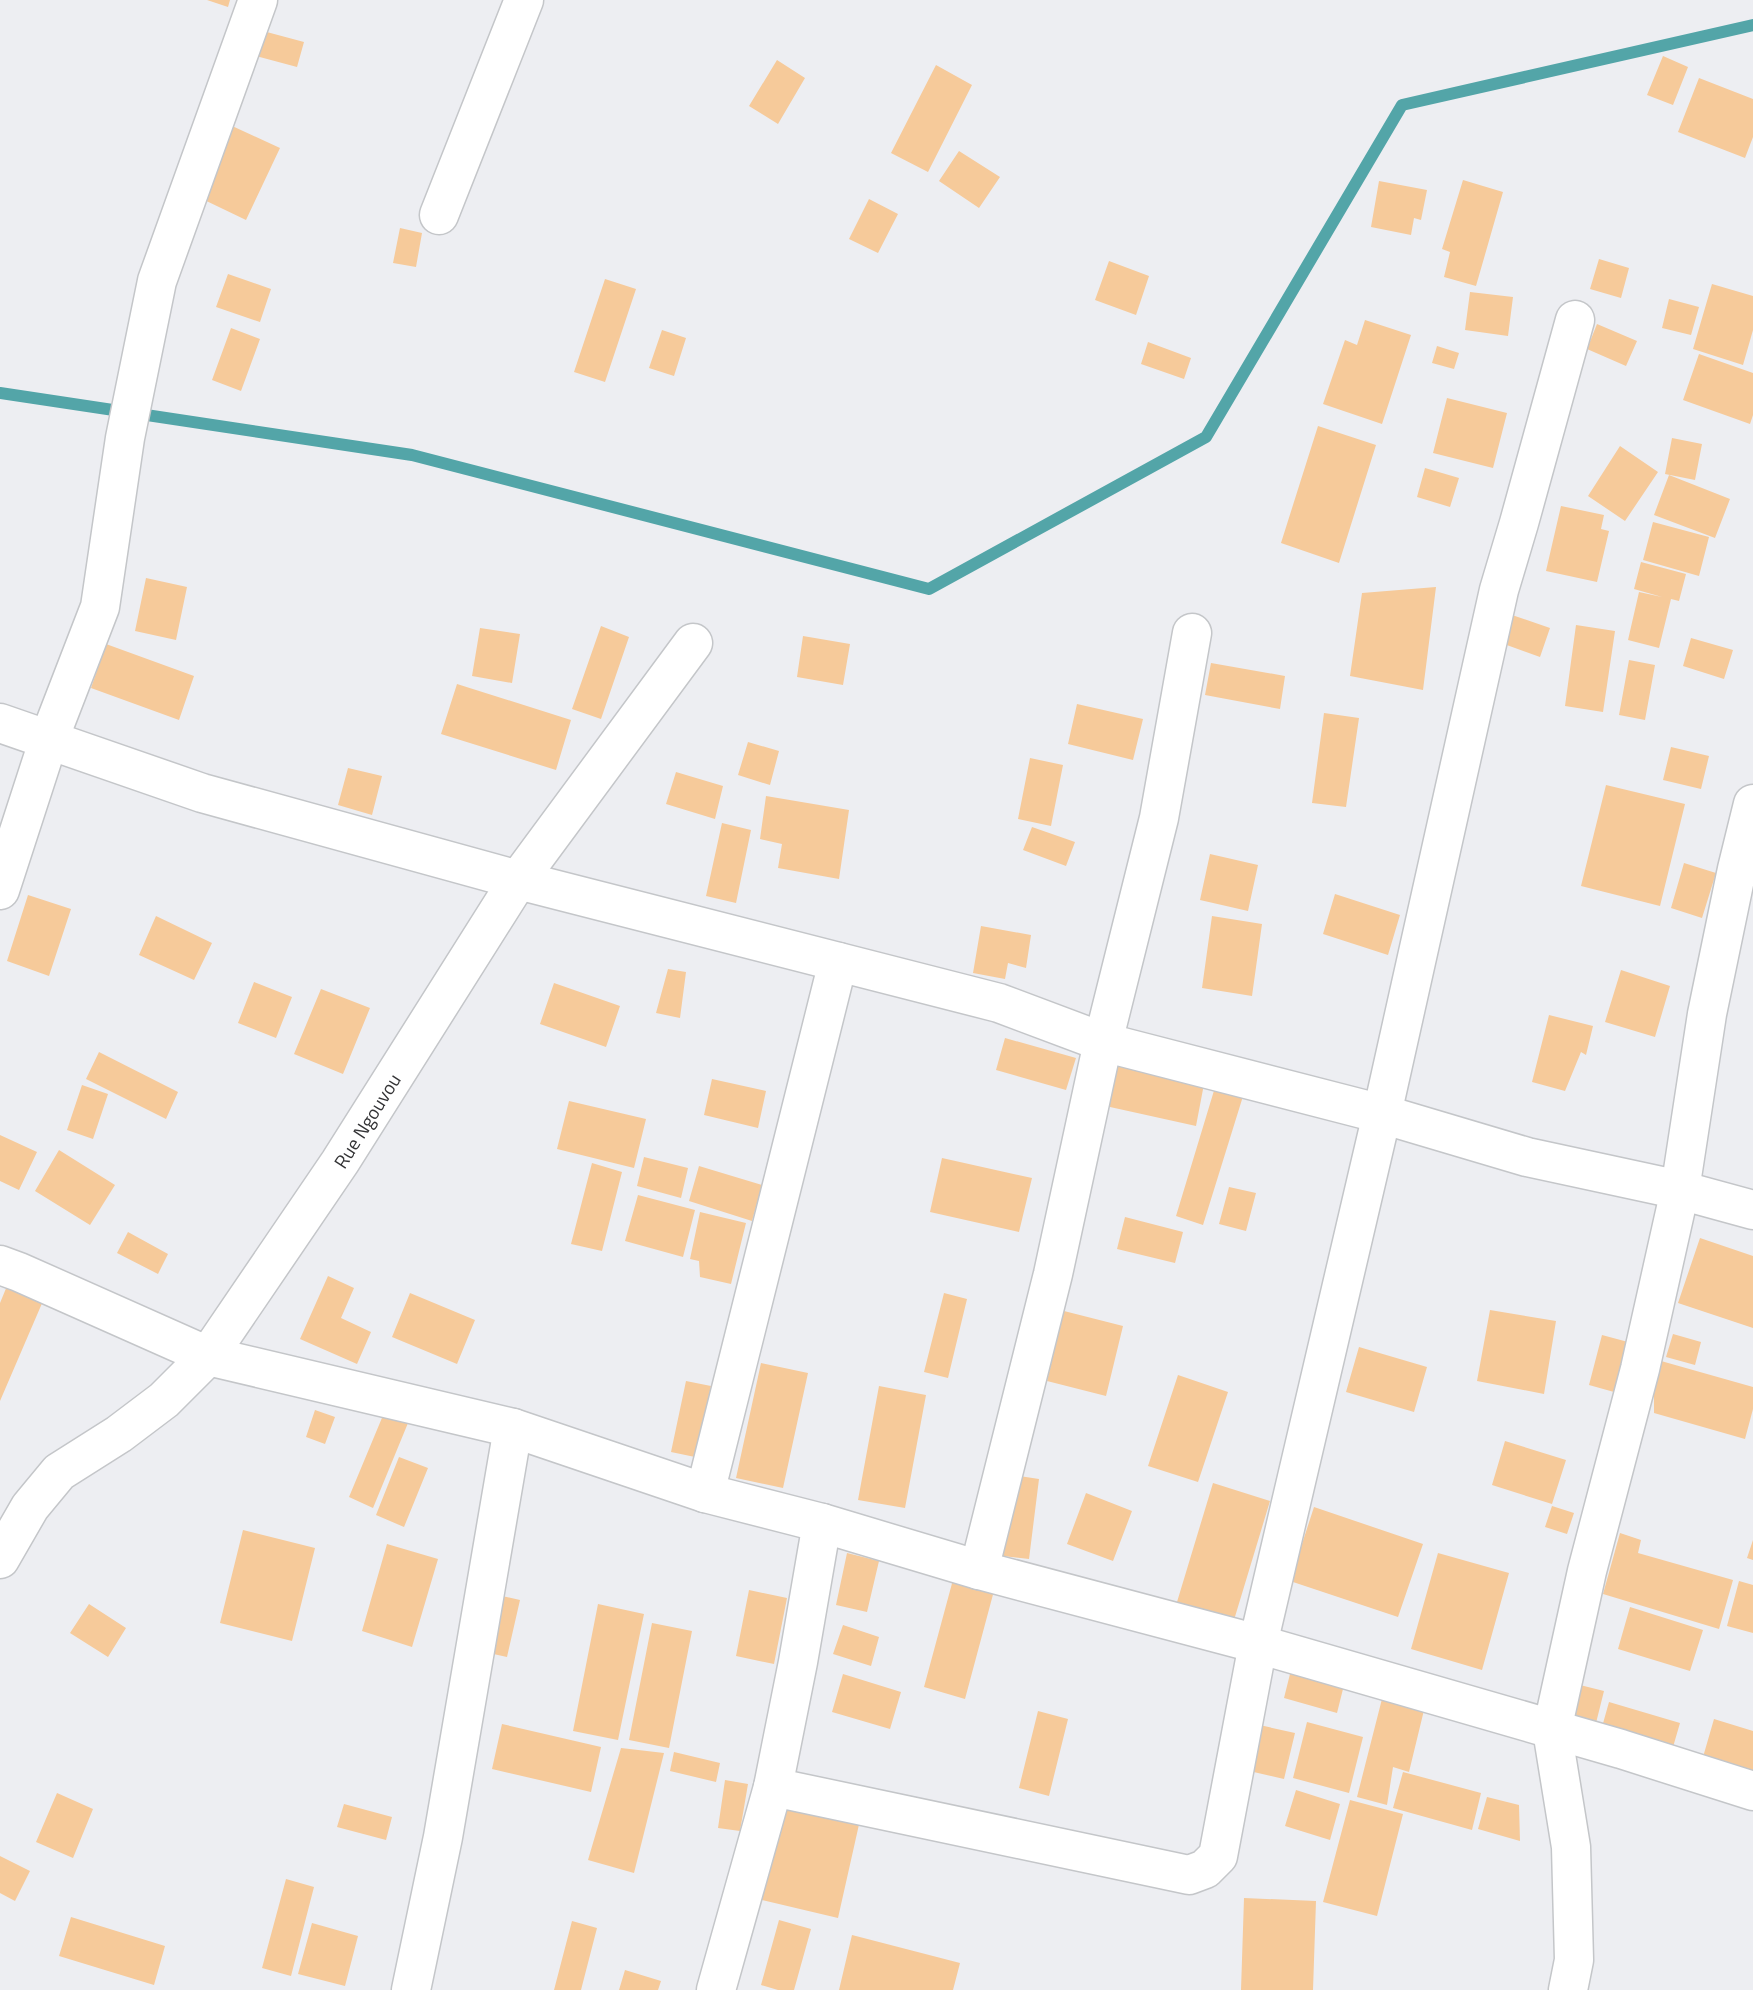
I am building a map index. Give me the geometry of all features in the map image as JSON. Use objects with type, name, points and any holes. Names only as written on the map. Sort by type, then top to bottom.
[{"type":"street","points":[[0,890],[48,739],[100,607],[125,438],[158,281],[258,0]]},
{"type":"street","points":[[439,215],[524,0]]},
{"type":"street","points":[[773,1787],[1189,1875],[1205,1869],[1217,1856],[1258,1644],[1382,1114],[1499,590],[1575,320]]},
{"type":"street","points":[[979,1570],[1053,1274],[1104,1042],[1158,818],[1192,633]]},
{"type":"street","name":"Rue Ngouvou","points":[[0,1559],[30,1507],[59,1472],[164,1400],[208,1356],[340,1162],[518,880],[693,643]]},
{"type":"street","points":[[0,723],[202,793],[518,880],[999,1003],[1104,1042],[1382,1114],[1527,1157],[1753,1210]]},
{"type":"street","points":[[1568,1990],[1574,1960],[1571,1847],[1552,1730],[1587,1571],[1640,1369],[1680,1191],[1707,1014],[1745,872],[1753,804]]},
{"type":"street","points":[[705,1493],[838,962]]},
{"type":"street","points":[[0,1265],[208,1356],[513,1429],[705,1493],[822,1523],[979,1570],[1258,1644],[1621,1749],[1753,1791]]},
{"type":"street","points":[[411,1990],[443,1837],[513,1429]]},
{"type":"street","points":[[716,1990],[773,1787],[822,1523]]},
{"type":"building","points":[[207,0],[230,0],[228,7]]},
{"type":"building","points":[[263,31],[304,42],[297,67],[256,56]]},
{"type":"building","points":[[1663,56],[1688,67],[1673,105],[1647,95]]},
{"type":"building","points":[[777,60],[805,78],[778,124],[749,106]]},
{"type":"building","points":[[936,65],[972,85],[928,172],[891,153]]},
{"type":"building","points":[[1699,78],[1753,99],[1753,137],[1745,158],[1678,132]]},
{"type":"building","points":[[230,125],[280,148],[246,220],[196,196]]},
{"type":"building","points":[[959,151],[1000,177],[979,208],[939,181]]},
{"type":"building","points":[[1463,180],[1503,192],[1476,286],[1444,277],[1450,252],[1442,249]]},
{"type":"building","points":[[1379,181],[1427,190],[1421,220],[1414,218],[1411,235],[1371,227]]},
{"type":"building","points":[[869,199],[898,214],[878,253],[849,239]]},
{"type":"building","points":[[400,228],[422,233],[416,267],[393,263]]},
{"type":"building","points":[[1599,259],[1629,268],[1621,298],[1590,289]]},
{"type":"building","points":[[1109,261],[1149,276],[1136,315],[1095,300]]},
{"type":"building","points":[[228,274],[271,289],[260,322],[216,307]]},
{"type":"building","points":[[605,279],[636,289],[605,382],[574,372]]},
{"type":"building","points":[[1712,284],[1753,296],[1753,330],[1743,365],[1693,349]]},
{"type":"building","points":[[1470,292],[1513,297],[1508,336],[1465,330]]},
{"type":"building","points":[[1669,299],[1699,307],[1691,335],[1662,328]]},
{"type":"building","points":[[1365,320],[1411,335],[1382,424],[1323,404],[1345,340],[1357,345]]},
{"type":"building","points":[[1597,324],[1637,341],[1626,366],[1587,349]]},
{"type":"building","points":[[231,328],[260,339],[241,391],[212,380]]},
{"type":"building","points":[[662,330],[686,338],[674,376],[649,368]]},
{"type":"building","points":[[1148,342],[1191,358],[1184,379],[1141,364]]},
{"type":"building","points":[[1437,346],[1459,353],[1454,369],[1432,363]]},
{"type":"building","points":[[1699,354],[1753,373],[1753,415],[1750,424],[1683,400]]},
{"type":"building","points":[[1447,398],[1507,413],[1493,468],[1433,453]]},
{"type":"building","points":[[1318,426],[1376,445],[1339,563],[1281,543]]},
{"type":"building","points":[[1672,438],[1702,444],[1695,480],[1665,474]]},
{"type":"building","points":[[1620,446],[1658,472],[1625,521],[1588,496]]},
{"type":"building","points":[[1425,468],[1459,478],[1450,507],[1417,497]]},
{"type":"building","points":[[1669,475],[1730,499],[1715,538],[1654,515]]},
{"type":"building","points":[[1561,506],[1604,515],[1601,529],[1609,531],[1597,582],[1546,571]]},
{"type":"building","points":[[1653,522],[1709,537],[1699,576],[1643,560]]},
{"type":"building","points":[[1641,562],[1686,574],[1679,601],[1671,599],[1659,648],[1628,640],[1639,592],[1662,597],[1634,589]]},
{"type":"building","points":[[146,578],[187,587],[176,640],[135,631]]},
{"type":"building","points":[[1436,587],[1423,690],[1350,676],[1362,593]]},
{"type":"building","points":[[1512,615],[1550,628],[1540,657],[1504,644]]},
{"type":"building","points":[[1576,625],[1615,631],[1603,712],[1565,706]]},
{"type":"building","points":[[601,626],[629,637],[601,719],[572,709]]},
{"type":"building","points":[[480,628],[520,634],[512,683],[472,676]]},
{"type":"building","points":[[803,636],[850,644],[843,685],[797,677]]},
{"type":"building","points":[[1691,638],[1733,650],[1724,679],[1683,666]]},
{"type":"building","points":[[106,644],[194,676],[179,720],[91,688]]},
{"type":"building","points":[[1629,660],[1655,665],[1645,720],[1619,715]]},
{"type":"building","points":[[1211,663],[1285,676],[1280,709],[1205,695]]},
{"type":"building","points":[[457,684],[571,720],[556,770],[441,734]]},
{"type":"building","points":[[1077,704],[1143,719],[1133,760],[1068,744]]},
{"type":"building","points":[[1324,713],[1359,718],[1346,807],[1312,803]]},
{"type":"building","points":[[748,742],[779,751],[770,785],[738,775]]},
{"type":"building","points":[[1671,747],[1709,756],[1701,789],[1663,780]]},
{"type":"building","points":[[1030,758],[1063,765],[1051,826],[1018,819]]},
{"type":"building","points":[[348,768],[382,776],[372,815],[338,805]]},
{"type":"building","points":[[676,772],[723,786],[715,819],[666,804]]},
{"type":"building","points":[[1606,785],[1685,804],[1660,906],[1581,886]]},
{"type":"building","points":[[766,796],[849,810],[839,879],[778,868],[782,844],[760,839]]},
{"type":"building","points":[[722,823],[751,830],[736,903],[706,896]]},
{"type":"building","points":[[1032,827],[1075,842],[1066,866],[1023,850]]},
{"type":"building","points":[[1210,854],[1258,865],[1248,911],[1200,900]]},
{"type":"building","points":[[1684,863],[1716,873],[1702,918],[1671,908]]},
{"type":"building","points":[[1335,894],[1400,915],[1388,955],[1323,934]]},
{"type":"building","points":[[28,895],[71,909],[49,976],[7,961]]},
{"type":"building","points":[[156,916],[212,943],[194,980],[139,955]]},
{"type":"building","points":[[1212,916],[1262,924],[1252,996],[1202,988]]},
{"type":"building","points":[[981,926],[1031,935],[1026,968],[1008,963],[1005,979],[973,973]]},
{"type":"building","points":[[668,969],[686,972],[680,1018],[656,1013]]},
{"type":"building","points":[[1621,970],[1670,986],[1655,1037],[1605,1022]]},
{"type":"building","points":[[254,982],[292,997],[276,1038],[238,1023]]},
{"type":"building","points":[[554,983],[620,1006],[606,1047],[540,1024]]},
{"type":"building","points":[[321,989],[370,1008],[343,1074],[294,1054]]},
{"type":"building","points":[[1549,1015],[1593,1026],[1586,1055],[1581,1052],[1565,1091],[1532,1082]]},
{"type":"building","points":[[1005,1038],[1076,1058],[1066,1090],[996,1070]]},
{"type":"building","points":[[99,1052],[178,1092],[166,1119],[86,1079]]},
{"type":"building","points":[[1110,1063],[1204,1084],[1196,1126],[1101,1105]]},
{"type":"building","points":[[712,1079],[766,1091],[758,1128],[704,1115]]},
{"type":"building","points":[[1216,1084],[1244,1093],[1203,1225],[1176,1216]]},
{"type":"building","points":[[82,1085],[108,1094],[93,1139],[67,1130]]},
{"type":"building","points":[[569,1101],[646,1119],[634,1168],[557,1149]]},
{"type":"building","points":[[0,1135],[37,1152],[19,1190],[0,1181]]},
{"type":"building","points":[[59,1150],[115,1185],[90,1225],[35,1191]]},
{"type":"building","points":[[644,1157],[688,1168],[681,1198],[637,1186]]},
{"type":"building","points":[[942,1158],[1032,1178],[1019,1232],[930,1212]]},
{"type":"building","points":[[592,1163],[622,1172],[602,1251],[571,1244]]},
{"type":"building","points":[[699,1166],[762,1185],[752,1221],[689,1201]]},
{"type":"building","points":[[1229,1187],[1256,1193],[1246,1231],[1219,1224]]},
{"type":"building","points":[[638,1195],[695,1210],[683,1257],[625,1241]]},
{"type":"building","points":[[700,1212],[746,1223],[731,1284],[700,1277],[699,1261],[690,1259]]},
{"type":"building","points":[[1125,1217],[1183,1232],[1175,1263],[1117,1249]]},
{"type":"building","points":[[128,1232],[168,1254],[158,1274],[117,1253]]},
{"type":"building","points":[[1700,1238],[1753,1256],[1753,1328],[1678,1303]]},
{"type":"building","points":[[328,1276],[354,1288],[341,1318],[371,1332],[357,1364],[300,1339]]},
{"type":"building","points":[[7,1286],[43,1301],[0,1401],[0,1303]]},
{"type":"building","points":[[410,1293],[475,1320],[457,1364],[392,1337]]},
{"type":"building","points":[[944,1293],[967,1299],[948,1378],[924,1372]]},
{"type":"building","points":[[1490,1310],[1556,1321],[1544,1394],[1477,1381]]},
{"type":"building","points":[[1064,1311],[1123,1326],[1106,1396],[1047,1381]]},
{"type":"building","points":[[1673,1334],[1701,1342],[1695,1365],[1666,1357]]},
{"type":"building","points":[[1602,1335],[1628,1342],[1614,1392],[1589,1385]]},
{"type":"building","points":[[1359,1347],[1427,1367],[1414,1412],[1346,1392]]},
{"type":"building","points":[[1654,1359],[1753,1387],[1753,1409],[1745,1439],[1654,1413]]},
{"type":"building","points":[[761,1363],[808,1373],[783,1488],[736,1478]]},
{"type":"building","points":[[1178,1375],[1228,1392],[1198,1482],[1148,1466]]},
{"type":"building","points":[[686,1381],[711,1386],[695,1457],[671,1452]]},
{"type":"building","points":[[879,1386],[926,1395],[905,1508],[858,1500]]},
{"type":"building","points":[[315,1410],[335,1417],[325,1444],[306,1437]]},
{"type":"building","points":[[384,1413],[408,1423],[373,1508],[349,1497]]},
{"type":"building","points":[[1505,1441],[1566,1460],[1552,1504],[1492,1485]]},
{"type":"building","points":[[399,1457],[428,1468],[404,1527],[376,1515]]},
{"type":"building","points":[[1012,1475],[1039,1479],[1029,1559],[1003,1556]]},
{"type":"building","points":[[1213,1483],[1270,1501],[1234,1620],[1177,1602]]},
{"type":"building","points":[[1086,1493],[1132,1511],[1113,1561],[1067,1544]]},
{"type":"building","points":[[1552,1506],[1574,1513],[1567,1534],[1545,1527]]},
{"type":"building","points":[[1314,1507],[1423,1544],[1398,1617],[1290,1581]]},
{"type":"building","points":[[243,1530],[315,1548],[292,1641],[220,1623]]},
{"type":"building","points":[[1620,1533],[1641,1540],[1638,1553],[1733,1580],[1719,1629],[1603,1594]]},
{"type":"building","points":[[1753,1540],[1753,1560],[1747,1558]]},
{"type":"building","points":[[387,1544],[438,1559],[412,1647],[362,1631]]},
{"type":"building","points":[[847,1553],[879,1561],[867,1612],[836,1605]]},
{"type":"building","points":[[1438,1553],[1509,1573],[1482,1670],[1411,1649]]},
{"type":"building","points":[[954,1576],[995,1587],[965,1699],[924,1687]]},
{"type":"building","points":[[1739,1581],[1753,1585],[1753,1633],[1727,1626]]},
{"type":"building","points":[[749,1590],[787,1598],[774,1664],[736,1656]]},
{"type":"building","points":[[493,1594],[520,1600],[507,1657],[480,1651]]},
{"type":"building","points":[[89,1604],[126,1628],[108,1657],[70,1633]]},
{"type":"building","points":[[598,1604],[644,1614],[618,1740],[573,1731]]},
{"type":"building","points":[[1630,1607],[1703,1630],[1690,1671],[1618,1649]]},
{"type":"building","points":[[652,1623],[692,1631],[669,1748],[629,1740]]},
{"type":"building","points":[[843,1625],[879,1637],[871,1666],[833,1654]]},
{"type":"building","points":[[1291,1670],[1344,1685],[1337,1713],[1284,1698]]},
{"type":"building","points":[[843,1674],[901,1692],[890,1729],[832,1712]]},
{"type":"building","points":[[1576,1684],[1604,1691],[1596,1723],[1568,1716]]},
{"type":"building","points":[[1383,1695],[1425,1706],[1409,1772],[1393,1767],[1387,1805],[1357,1797]]},
{"type":"building","points":[[1609,1702],[1680,1723],[1673,1747],[1602,1727]]},
{"type":"building","points":[[1038,1711],[1068,1719],[1049,1796],[1019,1788]]},
{"type":"building","points":[[1714,1719],[1753,1731],[1753,1772],[1703,1757]]},
{"type":"building","points":[[1307,1722],[1363,1737],[1349,1793],[1293,1778]]},
{"type":"building","points":[[502,1724],[601,1747],[591,1792],[492,1769]]},
{"type":"building","points":[[1255,1724],[1295,1733],[1284,1779],[1245,1770]]},
{"type":"building","points":[[621,1748],[664,1753],[634,1873],[588,1860]]},
{"type":"building","points":[[674,1752],[720,1763],[716,1782],[670,1771]]},
{"type":"building","points":[[1403,1772],[1481,1793],[1472,1830],[1393,1808]]},
{"type":"building","points":[[725,1780],[748,1784],[740,1831],[718,1828]]},
{"type":"building","points":[[1296,1790],[1340,1804],[1330,1840],[1285,1826]]},
{"type":"building","points":[[57,1793],[93,1809],[73,1858],[36,1842]]},
{"type":"building","points":[[1487,1797],[1519,1805],[1520,1841],[1478,1829]]},
{"type":"building","points":[[1350,1800],[1403,1814],[1377,1916],[1323,1902]]},
{"type":"building","points":[[784,1802],[860,1820],[838,1918],[762,1900]]},
{"type":"building","points":[[344,1804],[392,1817],[386,1840],[337,1827]]},
{"type":"building","points":[[0,1856],[30,1871],[15,1901],[0,1893]]},
{"type":"building","points":[[286,1879],[314,1887],[291,1976],[262,1968]]},
{"type":"building","points":[[1244,1898],[1316,1901],[1313,1990],[1241,1990]]},
{"type":"building","points":[[71,1917],[165,1946],[154,1985],[59,1956]]},
{"type":"building","points":[[779,1920],[811,1929],[794,1990],[778,1990],[761,1985]]},
{"type":"building","points":[[572,1921],[597,1928],[581,1990],[554,1990]]},
{"type":"building","points":[[312,1923],[358,1936],[345,1986],[298,1974]]},
{"type":"building","points":[[852,1935],[960,1963],[953,1990],[839,1990]]},
{"type":"building","points":[[625,1970],[661,1981],[658,1990],[619,1990]]},
{"type":"waterway","points":[[0,393],[412,455],[929,589],[1206,437],[1402,105],[1753,25]]}]
